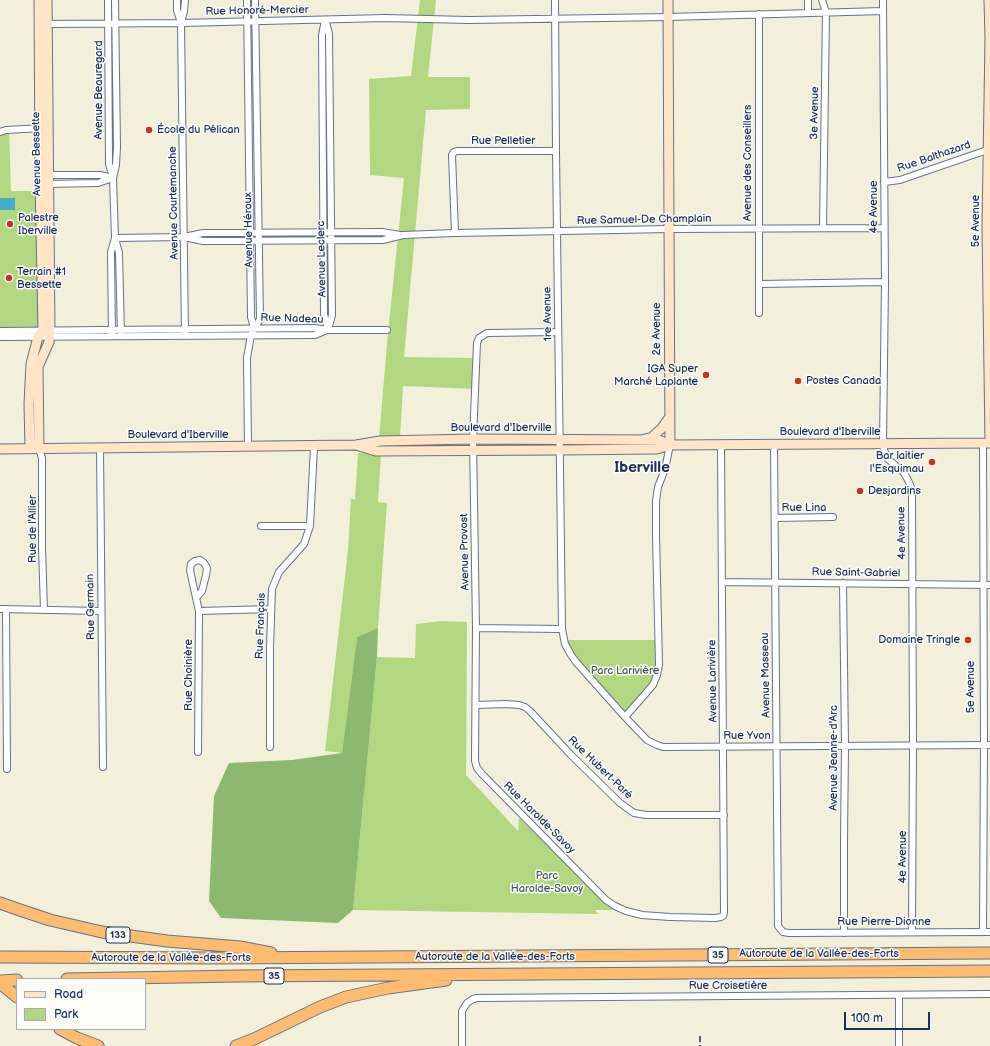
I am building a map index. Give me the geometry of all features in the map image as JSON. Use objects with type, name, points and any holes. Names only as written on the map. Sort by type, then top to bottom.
[{"type":"highway","name":"133","points":[[0,903],[50,920],[98,932],[166,941],[240,948],[302,958]]},
{"type":"highway","name":"Autoroute de la Vallée-des-Forts","points":[[0,957],[302,958],[990,953]]},
{"type":"highway","name":"Autoroute de la Vallée-des-Forts","points":[[124,978],[990,971]]},
{"type":"highway","points":[[236,1046],[254,1039],[320,1007],[346,997],[383,989],[481,975]]},
{"type":"highway","points":[[0,982],[16,980]]},
{"type":"highway","points":[[0,982],[16,996]]},
{"type":"highway","points":[[62,1030],[98,1046]]},
{"type":"street","name":"Avenue Bessette","points":[[35,448],[31,364],[45,334],[43,24],[39,0]]},
{"type":"street","name":"Avenue Bessette","points":[[43,24],[47,0]]},
{"type":"street","name":"Avenue Beauregard","points":[[108,0],[109,164],[113,178]]},
{"type":"street","name":"Avenue Beauregard","points":[[112,333],[111,252],[114,238],[113,178],[116,165],[115,0]]},
{"type":"street","name":"Avenue Courtemanche","points":[[176,0],[177,10],[182,23]]},
{"type":"street","name":"Avenue Courtemanche","points":[[184,0],[182,23],[185,332]]},
{"type":"street","name":"Avenue Héroux","points":[[247,0],[251,317],[254,328]]},
{"type":"street","name":"Avenue Héroux","points":[[248,446],[247,358],[251,335],[260,319],[255,0]]},
{"type":"street","name":"1re Avenue","points":[[555,0],[562,629]]},
{"type":"street","name":"2e Avenue","points":[[625,717],[654,685],[659,665],[656,500],[658,487],[665,469],[670,445],[668,0]]},
{"type":"street","points":[[808,0],[808,13]]},
{"type":"street","name":"3e Avenue","points":[[822,0],[826,12],[823,228]]},
{"type":"street","name":"4e Avenue","points":[[883,0],[885,282],[883,444],[888,459],[904,473],[911,487],[913,584],[912,932]]},
{"type":"street","name":"5e Avenue","points":[[983,932],[987,745],[983,585],[990,371],[988,235],[989,0]]},
{"type":"street","name":"Rue Honoré-Mercier","points":[[43,24],[182,23],[384,18],[469,20],[556,19],[883,11]]},
{"type":"street","name":"Avenue des Conseillers","points":[[759,14],[759,312]]},
{"type":"street","name":"Avenue Leclerc","points":[[325,20],[322,35],[323,232],[324,314],[328,330]]},
{"type":"street","name":"Avenue Leclerc","points":[[325,20],[329,34],[331,179],[332,315],[328,330]]},
{"type":"street","points":[[322,69],[329,69]]},
{"type":"street","points":[[0,132],[6,130],[44,128]]},
{"type":"street","points":[[248,131],[257,130]]},
{"type":"street","name":"Rue Balthazard","points":[[884,182],[900,180],[989,149]]},
{"type":"street","name":"Rue Pelletier","points":[[455,232],[452,155],[457,150],[556,151]]},
{"type":"street","points":[[44,180],[98,183],[113,178]]},
{"type":"street","points":[[323,178],[331,179]]},
{"type":"street","name":"Rue Samuel-De Champlain","points":[[184,237],[203,241],[383,240],[403,236],[455,232],[669,228],[884,228]]},
{"type":"street","name":"Rue Samuel-De Champlain","points":[[114,238],[184,237],[203,233],[259,232],[382,232],[403,236]]},
{"type":"street","name":"Avenue Beauregard","points":[[114,238],[119,253],[120,333]]},
{"type":"street","points":[[760,284],[885,282]]},
{"type":"street","name":"Rue Nadeau","points":[[0,337],[45,334],[185,332],[254,328],[314,328],[328,330]]},
{"type":"street","points":[[328,330],[387,330]]},
{"type":"street","name":"Rue Nadeau","points":[[185,332],[251,335],[315,335],[328,330]]},
{"type":"street","name":"Rue Nadeau","points":[[0,331],[45,334]]},
{"type":"street","name":"Avenue Provost","points":[[476,766],[476,628],[473,439],[478,338],[487,332],[558,332]]},
{"type":"street","points":[[641,440],[651,438],[670,418]]},
{"type":"street","name":"Boulevard d'Iberville","points":[[0,449],[314,446],[473,439],[658,440],[670,445]]},
{"type":"street","name":"Boulevard d'Iberville","points":[[356,445],[376,451],[658,448],[670,445],[987,443]]},
{"type":"street","name":"Avenue Larivière","points":[[721,445],[725,907],[722,916]]},
{"type":"street","name":"Avenue Masseau","points":[[774,445],[777,922],[780,929]]},
{"type":"street","name":"Rue François","points":[[270,747],[270,647],[272,590],[279,572],[304,544],[310,526],[314,446]]},
{"type":"street","name":"Rue Germain","points":[[100,447],[103,767]]},
{"type":"street","name":"Rue de l'Allier","points":[[35,448],[42,458],[44,610]]},
{"type":"street","name":"Rue Lina","points":[[775,518],[833,517]]},
{"type":"street","points":[[261,526],[310,526]]},
{"type":"street","name":"Rue Choinière","points":[[196,598],[202,591],[207,568],[200,560],[191,564],[190,570],[196,598],[199,611],[198,752]]},
{"type":"street","name":"Rue Saint-Gabriel","points":[[722,582],[990,585]]},
{"type":"street","name":"Avenue Jeanne-d'Arc","points":[[843,583],[845,746],[844,932]]},
{"type":"street","points":[[7,769],[3,609],[101,611]]},
{"type":"street","points":[[199,611],[271,610]]},
{"type":"street","points":[[476,628],[562,629]]},
{"type":"street","name":"Rue Yvon","points":[[562,629],[565,644],[576,662],[647,740],[657,745],[671,747],[987,745]]},
{"type":"street","name":"Rue Hubert-Paré","points":[[476,704],[506,704],[525,707],[620,804],[634,813],[724,815]]},
{"type":"street","name":"Rue Harolde-Savoy","points":[[476,766],[482,774],[598,892],[615,906],[647,916],[715,918],[722,916]]},
{"type":"street","name":"Rue Pierre-Dionne","points":[[780,929],[786,933],[990,932]]},
{"type":"street","name":"Rue Croisetière","points":[[462,1046],[462,1013],[464,1007],[473,999],[483,998],[990,994]]},
{"type":"street","points":[[899,995],[899,1046]]},
{"type":"green space","points":[[420,0],[436,0],[428,77],[470,77],[470,109],[426,110],[404,357],[474,358],[475,389],[403,386],[400,438],[379,438],[404,178],[370,175],[369,79],[411,76]]},
{"type":"green space","points":[[9,128],[11,191],[38,191],[43,331],[0,331],[0,131]]},
{"type":"green space","points":[[358,453],[381,454],[378,502],[387,503],[378,628],[357,637],[342,753],[325,751],[348,550],[351,499],[355,499]]},
{"type":"green space","name":"Parc Harolde-Savoy","points":[[442,621],[467,622],[466,775],[518,831],[519,818],[616,910],[595,910],[598,914],[353,910],[377,657],[415,658],[416,624]]},
{"type":"green space","points":[[378,628],[377,657],[353,910],[338,923],[221,918],[209,901],[214,796],[229,763],[292,760],[342,753],[357,637]]},
{"type":"green space","name":"Parc Larivière","points":[[562,640],[657,640],[656,680],[625,717],[591,682]]},
{"type":"water","points":[[0,198],[15,198],[15,210],[0,210]]},
{"type":"railway","points":[[700,1036],[700,1046]]},
{"type":"place","name":"École du Pélican","points":[[149,130]]},
{"type":"place","name":"Palestre Iberville","points":[[10,224]]},
{"type":"place","name":"Terrain #1 Bessette","points":[[9,278]]},
{"type":"place","name":"IGA Super Marché Laplante","points":[[706,375]]},
{"type":"place","name":"Postes Canada","points":[[798,381]]},
{"type":"place","name":"Bar laitier l'Esquimau","points":[[932,462]]},
{"type":"place","name":"Desjardins","points":[[860,491]]},
{"type":"place","name":"Domaine Tringle","points":[[968,640]]},
{"type":"district","name":"Iberville","points":[[642,468]]}]
